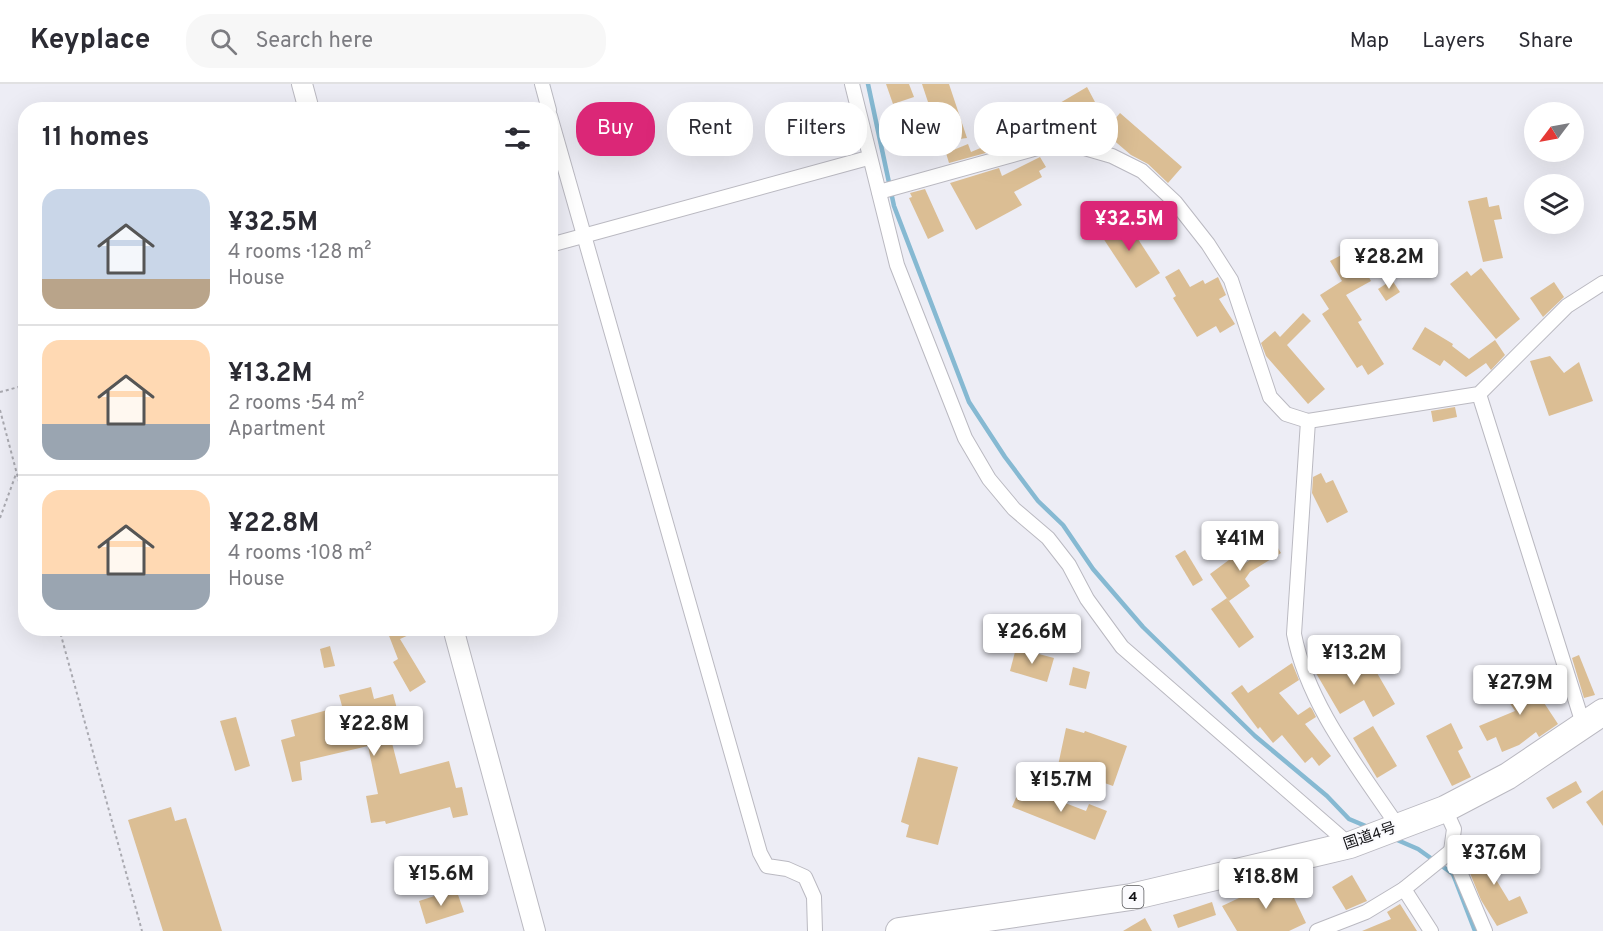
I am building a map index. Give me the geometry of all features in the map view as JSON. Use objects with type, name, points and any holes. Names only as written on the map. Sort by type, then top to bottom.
[{"type":"highway","name":"国道4号","points":[[899,931],[1131,897],[1356,843],[1445,809],[1508,776],[1593,720]]},
{"type":"street","points":[[302,84],[307,102]]},
{"type":"street","points":[[542,84],[547,102]]},
{"type":"street","points":[[852,84],[868,158],[887,190],[897,265],[965,438],[989,479],[1014,509],[1048,538],[1069,566],[1087,599],[1122,647],[1356,843]]},
{"type":"street","points":[[558,144],[760,853],[767,866],[787,869],[804,877],[814,897],[814,931]]},
{"type":"street","points":[[887,190],[1041,147],[1081,147],[1112,156],[1142,171],[1174,202],[1208,244],[1232,280],[1270,397],[1286,414],[1308,421],[1479,394],[1567,306],[1603,283]]},
{"type":"street","points":[[558,243],[868,158]]},
{"type":"street","points":[[1479,394],[1593,720]]},
{"type":"street","points":[[1308,421],[1294,634],[1300,663],[1326,715],[1397,829]]},
{"type":"street","points":[[455,636],[535,931]]},
{"type":"street","points":[[1445,809],[1454,829],[1448,854],[1485,931]]},
{"type":"street","points":[[1317,931],[1366,912],[1404,889],[1448,854]]},
{"type":"street","points":[[1404,889],[1431,931]]},
{"type":"path","points":[[0,392],[18,387]]},
{"type":"path","points":[[0,410],[18,481]]},
{"type":"path","points":[[0,518],[16,474]]},
{"type":"path","points":[[61,636],[142,931]]},
{"type":"building","points":[[886,84],[909,84],[914,97],[892,102]]},
{"type":"building","points":[[922,84],[949,84],[955,102],[928,102]]},
{"type":"building","points":[[1087,87],[1095,102],[1062,102]]},
{"type":"building","points":[[1120,113],[1182,167],[1168,183],[1148,164],[1131,155],[1118,144],[1118,115]]},
{"type":"building","points":[[962,123],[967,138],[962,139]]},
{"type":"building","points":[[968,144],[971,152],[974,151],[975,156],[949,163],[947,156],[962,156],[962,146]]},
{"type":"building","points":[[1040,157],[1046,167],[1039,171],[1042,177],[1014,192],[1022,205],[976,230],[950,183],[999,168],[1002,176]]},
{"type":"building","points":[[925,189],[944,231],[928,239],[909,198],[912,197],[910,193]]},
{"type":"building","points":[[1487,197],[1489,207],[1499,205],[1502,219],[1494,220],[1503,258],[1483,262],[1468,201]]},
{"type":"building","points":[[1123,216],[1160,273],[1136,288],[1099,232]]},
{"type":"building","points":[[1353,249],[1371,281],[1346,295],[1362,320],[1358,322],[1384,364],[1368,375],[1362,365],[1357,368],[1322,314],[1329,309],[1320,295],[1342,281],[1330,261]]},
{"type":"building","points":[[1481,268],[1520,319],[1496,339],[1450,284],[1467,271],[1471,276]]},
{"type":"building","points":[[1179,269],[1190,287],[1203,280],[1205,284],[1218,277],[1226,295],[1219,299],[1235,324],[1220,333],[1216,326],[1197,337],[1173,298],[1176,296],[1165,277]]},
{"type":"building","points":[[1392,280],[1400,292],[1386,301],[1378,289]]},
{"type":"building","points":[[1554,282],[1564,297],[1543,317],[1530,298]]},
{"type":"building","points":[[1303,313],[1311,321],[1287,345],[1325,389],[1308,404],[1266,356],[1261,343],[1275,331],[1280,337]]},
{"type":"building","points":[[1425,327],[1453,344],[1452,346],[1469,359],[1495,340],[1505,355],[1491,370],[1486,363],[1466,377],[1444,360],[1440,366],[1412,349]]},
{"type":"building","points":[[1550,356],[1564,373],[1579,362],[1593,401],[1549,416],[1530,361]]},
{"type":"building","points":[[1455,407],[1457,417],[1433,422],[1431,411]]},
{"type":"building","points":[[1321,473],[1326,483],[1333,480],[1348,512],[1327,523],[1312,493],[1313,477]]},
{"type":"building","points":[[1275,543],[1281,553],[1250,572],[1245,579],[1250,586],[1229,601],[1210,574],[1237,554],[1244,564]]},
{"type":"building","points":[[1185,550],[1203,580],[1193,586],[1175,556]]},
{"type":"building","points":[[1227,598],[1254,637],[1239,648],[1211,609]]},
{"type":"building","points":[[389,636],[407,636],[400,639],[426,682],[410,692],[393,662],[398,659]]},
{"type":"building","points":[[330,646],[335,666],[324,668],[320,649]]},
{"type":"building","points":[[1016,648],[1054,658],[1047,682],[1010,671]]},
{"type":"building","points":[[1356,655],[1365,671],[1373,666],[1395,704],[1373,717],[1364,700],[1340,714],[1313,668],[1328,659],[1333,668]]},
{"type":"building","points":[[1579,655],[1595,695],[1584,698],[1572,658]]},
{"type":"building","points":[[1292,663],[1299,680],[1279,693],[1298,715],[1310,707],[1312,709],[1316,717],[1305,724],[1331,756],[1319,766],[1312,757],[1305,763],[1282,735],[1273,743],[1260,727],[1258,729],[1231,693],[1242,685],[1248,693]]},
{"type":"building","points":[[1073,667],[1090,672],[1086,689],[1069,685]]},
{"type":"building","points":[[1525,674],[1558,724],[1539,737],[1536,732],[1519,745],[1502,752],[1496,737],[1487,741],[1479,726],[1515,711],[1501,690]]},
{"type":"building","points":[[371,687],[374,699],[393,694],[403,731],[394,733],[396,742],[392,743],[400,774],[449,761],[456,788],[462,787],[468,815],[453,818],[450,807],[386,824],[385,821],[371,823],[366,796],[378,794],[368,746],[300,762],[302,780],[292,782],[281,740],[295,736],[291,720],[342,706],[339,695]]},
{"type":"building","points":[[236,717],[250,766],[235,771],[220,721]]},
{"type":"building","points":[[1451,723],[1463,748],[1458,751],[1471,777],[1452,786],[1426,736]]},
{"type":"building","points":[[1373,726],[1397,766],[1377,778],[1353,738]]},
{"type":"building","points":[[1066,728],[1084,733],[1085,731],[1127,746],[1113,786],[1068,770],[1067,778],[1056,775]]},
{"type":"building","points":[[918,757],[958,767],[938,845],[906,837],[909,825],[901,822]]},
{"type":"building","points":[[1576,781],[1582,792],[1553,809],[1546,798]]},
{"type":"building","points":[[1021,786],[1086,811],[1089,804],[1107,811],[1095,840],[1012,807]]},
{"type":"building","points":[[1603,790],[1603,826],[1586,802]]},
{"type":"building","points":[[171,807],[175,821],[186,818],[222,931],[163,931],[128,820]]},
{"type":"building","points":[[1498,845],[1510,866],[1492,873],[1509,901],[1520,896],[1528,913],[1497,926],[1481,900],[1465,861]]},
{"type":"building","points":[[1352,875],[1367,901],[1346,910],[1332,887]]},
{"type":"building","points":[[1286,881],[1306,923],[1289,931],[1237,931],[1222,906],[1273,882],[1275,885]]},
{"type":"building","points":[[456,889],[464,912],[426,924],[419,901]]},
{"type":"building","points":[[1212,902],[1216,915],[1178,928],[1173,915]]},
{"type":"building","points":[[1400,904],[1417,931],[1362,931],[1391,919],[1387,912]]},
{"type":"building","points":[[1145,918],[1152,931],[1123,931]]},
{"type":"waterway","points":[[868,84],[894,206],[969,402],[1005,457],[1038,501],[1063,525],[1093,569],[1143,627],[1255,736],[1327,796],[1349,819],[1368,827]]},
{"type":"waterway","points":[[1395,839],[1418,849],[1453,874],[1475,931]]}]
